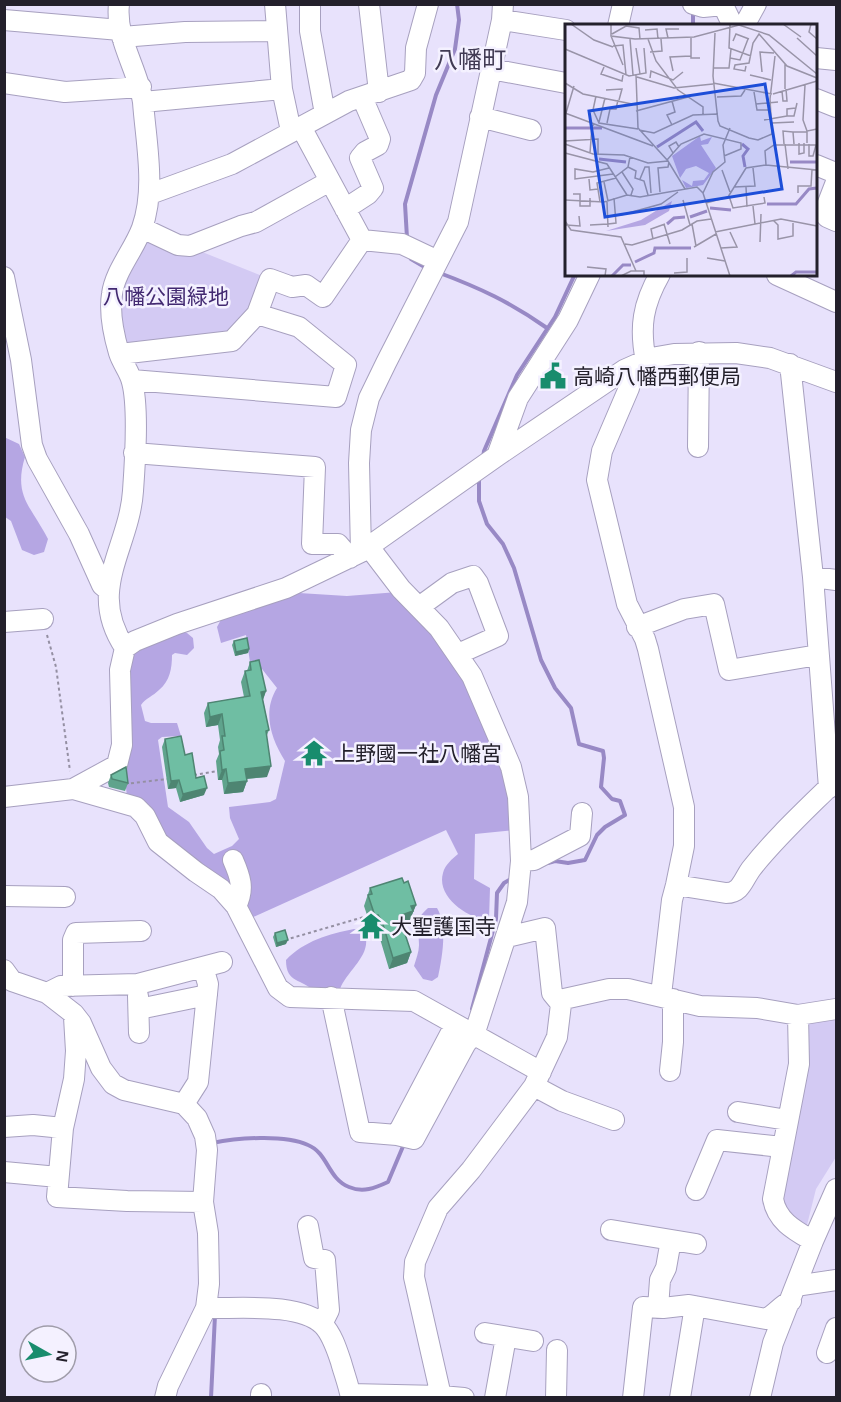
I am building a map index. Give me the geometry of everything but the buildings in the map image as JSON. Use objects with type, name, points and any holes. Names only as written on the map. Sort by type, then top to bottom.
[{"type":"street","points":[[119,4],[121,33],[142,94],[150,194],[142,228],[115,283],[112,294],[112,317],[120,354],[132,380],[135,406],[130,514],[108,590],[117,636],[125,648]]},
{"type":"street","points":[[275,4],[282,89],[296,129],[330,181],[362,240]]},
{"type":"street","points":[[310,4],[310,31],[325,114]]},
{"type":"street","points":[[345,209],[373,189],[360,158],[365,152],[378,145],[380,139],[370,95],[369,4]]},
{"type":"street","points":[[150,194],[232,164],[349,101],[411,80],[414,73],[416,48],[428,4]]},
{"type":"street","points":[[618,24],[623,4]]},
{"type":"street","points":[[693,4],[703,7],[723,5],[732,24]]},
{"type":"street","points":[[745,24],[756,4]]},
{"type":"street","points":[[360,552],[359,463],[361,429],[369,398],[458,222],[503,12],[565,29]]},
{"type":"street","points":[[4,20],[121,33],[276,31]]},
{"type":"street","points":[[817,58],[837,60]]},
{"type":"street","points":[[491,69],[565,83]]},
{"type":"street","points":[[4,83],[65,92],[142,94],[282,89]]},
{"type":"street","points":[[817,99],[837,107]]},
{"type":"street","points":[[480,117],[531,130]]},
{"type":"street","points":[[817,165],[837,176]]},
{"type":"street","points":[[142,228],[178,245],[190,246],[256,222],[330,181]]},
{"type":"street","points":[[825,217],[837,182]]},
{"type":"street","points":[[362,240],[402,244],[438,261]]},
{"type":"street","points":[[120,354],[232,340],[257,314],[270,279],[292,286],[306,285],[323,297],[362,240]]},
{"type":"street","points":[[497,456],[519,398],[568,320],[589,276]]},
{"type":"street","points":[[659,276],[650,291],[644,317],[640,363],[602,451],[597,480],[627,604],[648,650],[684,807],[684,846],[672,900],[667,997],[673,1042],[670,1071]]},
{"type":"street","points":[[779,276],[837,302]]},
{"type":"street","points":[[4,277],[21,360],[37,459],[79,534],[102,585],[108,590]]},
{"type":"street","points":[[132,380],[336,397],[346,365],[299,327],[257,314]]},
{"type":"street","points":[[698,447],[699,352]]},
{"type":"street","points":[[4,797],[73,789],[117,765],[121,757],[122,745],[120,670],[125,648],[135,641],[177,624],[286,588],[360,552],[624,370],[674,354],[736,353],[770,358],[836,382]]},
{"type":"street","points":[[676,885],[733,893],[738,890],[767,848],[833,784],[790,364]]},
{"type":"street","points":[[134,453],[315,467],[312,544],[338,544],[360,552],[439,628],[472,676],[511,767],[518,797],[521,861],[517,902],[474,1035],[466,1043],[414,1139],[360,1132],[331,998]]},
{"type":"street","points":[[419,607],[452,583],[473,576],[478,583],[498,636],[458,654]]},
{"type":"street","points":[[813,577],[837,580]]},
{"type":"street","points":[[638,627],[684,609],[714,604],[729,670],[818,655]]},
{"type":"street","points":[[4,622],[43,619]]},
{"type":"street","points":[[73,789],[136,807],[145,816],[158,842],[221,889],[236,906],[283,994],[290,997],[414,1001],[474,1035],[538,1079],[562,1101],[614,1120]]},
{"type":"street","points":[[521,861],[534,860],[580,836],[582,813]]},
{"type":"street","points":[[233,860],[242,887],[236,906]]},
{"type":"street","points":[[4,897],[65,897]]},
{"type":"street","points":[[507,938],[545,928],[552,993],[561,1004]]},
{"type":"street","points":[[73,986],[73,940],[76,933],[141,931]]},
{"type":"street","points":[[47,993],[62,986],[138,984],[213,964],[208,984],[198,1082],[184,1104]]},
{"type":"street","points":[[7,978],[47,993],[74,1014],[81,1023],[106,1077],[113,1084],[124,1090],[184,1104],[197,1118],[205,1136],[207,1150],[204,1202],[209,1284],[206,1308],[168,1386],[165,1398]]},
{"type":"street","points":[[138,984],[139,1034]]},
{"type":"street","points":[[441,1396],[414,1277],[415,1262],[438,1208],[471,1170],[538,1079],[557,1037],[561,1004],[564,999],[609,989],[628,989],[700,1006],[757,1008],[798,1016],[837,1010]]},
{"type":"street","points":[[139,1009],[207,995]]},
{"type":"street","points":[[74,1014],[76,1051],[74,1079],[63,1128],[57,1197],[204,1202]]},
{"type":"street","points":[[798,1016],[799,1064],[774,1191],[775,1208],[785,1224],[813,1241]]},
{"type":"street","points":[[397,1136],[455,1025]]},
{"type":"street","points":[[738,1112],[787,1120]]},
{"type":"street","points":[[4,1127],[33,1125],[63,1128]]},
{"type":"street","points":[[696,1190],[717,1140],[782,1147]]},
{"type":"street","points":[[4,1172],[58,1177]]},
{"type":"street","points":[[760,1398],[773,1343],[813,1241],[837,1189]]},
{"type":"street","points":[[308,1226],[314,1258],[325,1260],[329,1310],[322,1324]]},
{"type":"street","points":[[611,1230],[696,1244]]},
{"type":"street","points":[[658,1308],[660,1280],[666,1268],[671,1240]]},
{"type":"street","points":[[633,1398],[643,1307],[695,1306],[766,1319],[773,1316],[802,1286],[837,1280]]},
{"type":"street","points":[[680,1398],[695,1306]]},
{"type":"street","points":[[206,1308],[292,1310],[304,1313],[322,1324],[330,1334],[350,1396],[464,1398]]},
{"type":"street","points":[[827,1353],[837,1328]]},
{"type":"street","points":[[485,1333],[533,1341]]},
{"type":"street","points":[[495,1398],[506,1336]]},
{"type":"street","points":[[556,1398],[557,1350]]},
{"type":"path","points":[[43,619],[56,667],[73,789]]},
{"type":"path","points":[[189,776],[218,771]]},
{"type":"path","points":[[124,784],[173,778]]},
{"type":"path","points":[[285,940],[367,916]]},
{"type":"green space","name":"八幡公園緑地","points":[[142,228],[270,279],[232,341],[120,354],[112,317]]},
{"type":"green space","points":[[836,1013],[836,1157],[816,1189],[805,1233],[776,1199],[804,1019]]},
{"type":"shaded area","points":[[4,437],[19,444],[25,457],[21,482],[30,509],[48,539],[44,552],[34,555],[22,550],[11,521],[5,517]]},
{"type":"shaded area","name":"上野國一社八幡宮","points":[[398,592],[453,656],[505,769],[514,830],[475,834],[474,879],[490,888],[489,920],[463,911],[444,890],[442,882],[444,870],[458,854],[446,830],[249,919],[179,853],[127,797],[124,769],[129,660],[139,649],[179,630],[193,638],[194,648],[187,655],[175,653],[172,655],[171,669],[166,683],[141,705],[145,721],[177,723],[181,736],[162,737],[158,740],[168,807],[189,822],[207,848],[214,854],[232,846],[239,839],[230,818],[229,807],[270,802],[276,799],[285,761],[272,735],[269,716],[272,697],[277,688],[262,669],[251,669],[246,635],[221,643],[217,627],[223,616],[299,593],[347,596]]},
{"type":"shaded area","points":[[428,908],[437,908],[443,933],[438,977],[432,981],[423,979],[414,966],[419,948],[418,921]]},
{"type":"shaded area","points":[[354,929],[364,932],[365,948],[363,955],[340,989],[315,992],[289,973],[286,960],[293,953],[326,936]]},
{"type":"waterway","points":[[407,238],[405,204],[436,95],[455,49],[459,20],[457,4]]},
{"type":"waterway","points":[[693,11],[693,24]]},
{"type":"waterway","points":[[411,259],[428,269]]},
{"type":"waterway","points":[[437,272],[494,296],[547,328]]},
{"type":"waterway","points":[[483,458],[517,375],[555,317],[574,276]]},
{"type":"waterway","points":[[479,477],[479,501],[487,524],[503,544],[514,568],[541,660],[555,688],[571,708],[579,744],[603,751],[601,787],[612,799],[620,801],[625,815],[605,827],[597,835],[585,860],[548,863]]},
{"type":"waterway","points":[[472,1009],[496,919],[497,893],[504,883],[511,879]]},
{"type":"waterway","points":[[212,1143],[274,1138],[308,1145],[320,1154],[342,1183],[354,1189],[364,1190],[388,1182],[404,1144]]},
{"type":"waterway","points":[[211,1398],[215,1315]]},
{"type":"place","name":"高崎八幡西郵便局","points":[[553,376]]},
{"type":"place","name":"上野國一社八幡宮","points":[[314,753]]},
{"type":"place","name":"大聖護国寺","points":[[371,926]]},
{"type":"district","name":"八幡町","points":[[470,59]]}]
